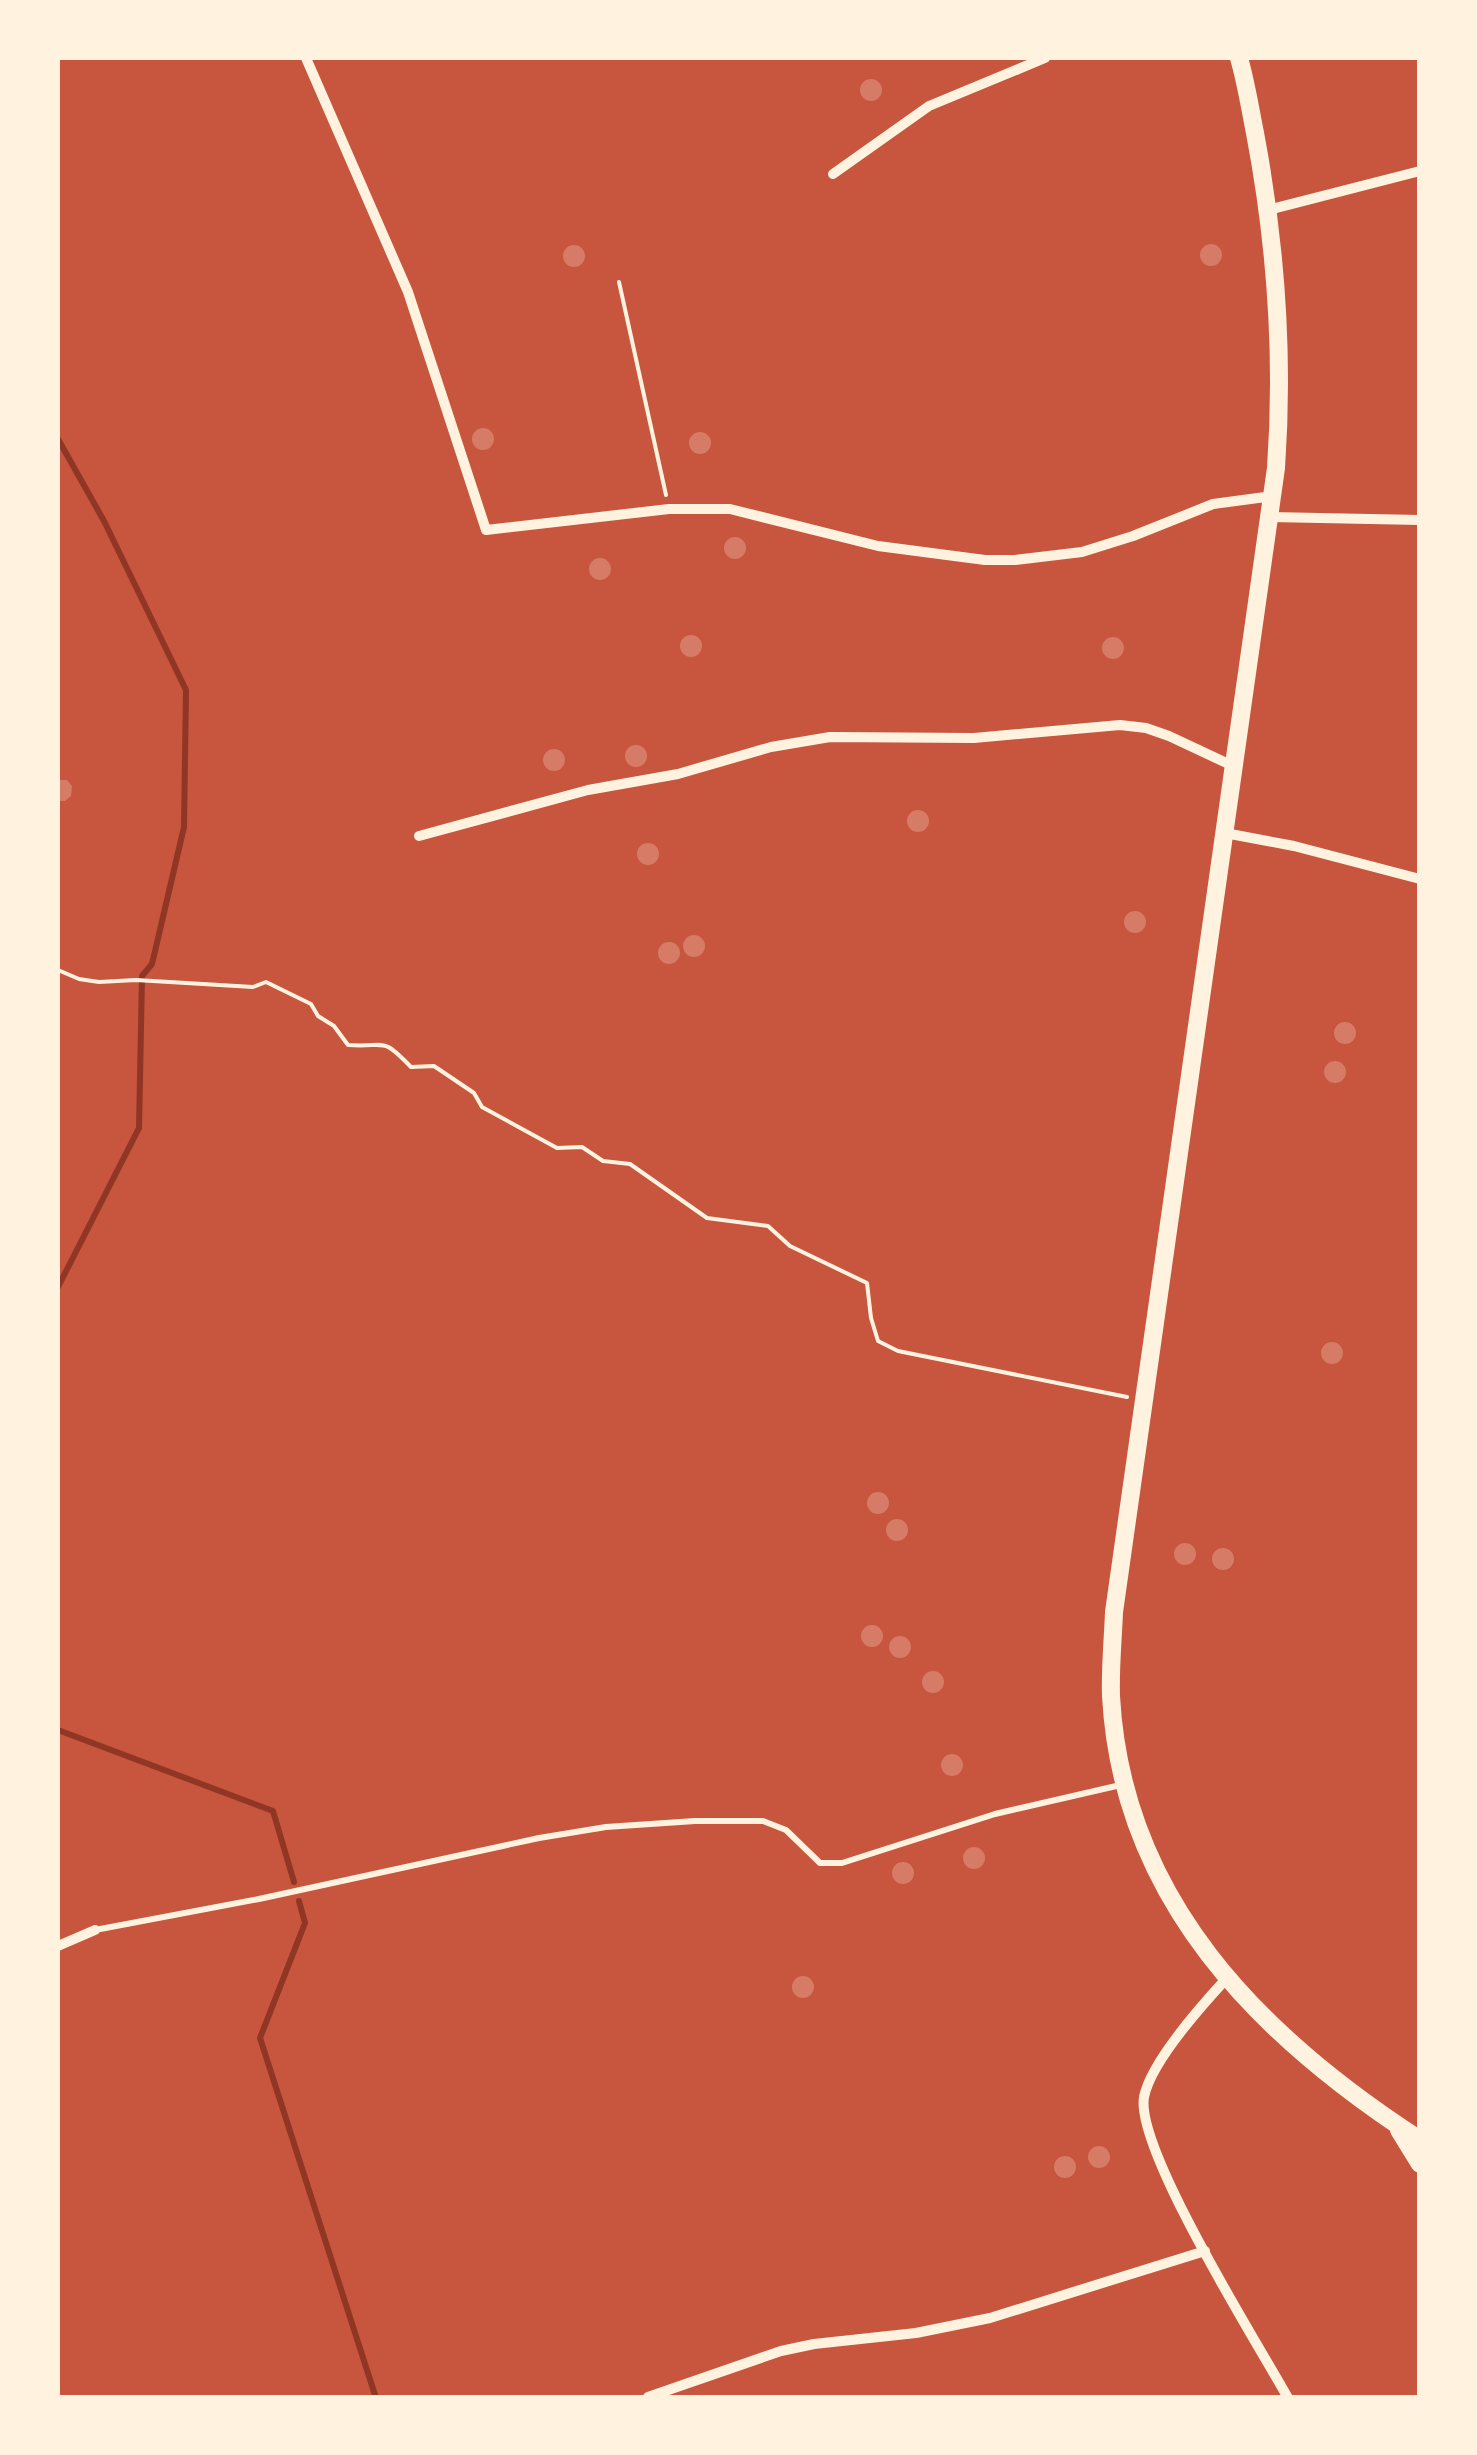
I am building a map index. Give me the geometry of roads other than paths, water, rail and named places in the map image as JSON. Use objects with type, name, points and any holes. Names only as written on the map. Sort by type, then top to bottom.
[{"type":"main road","points":[[1239,58],[1276,261],[1279,418],[1272,496],[1114,1612],[1111,1696],[1126,1784],[1155,1868],[1184,1922],[1261,2018],[1317,2068],[1420,2140]]},
{"type":"main road","points":[[1397,2126],[1420,2164]]},
{"type":"street","points":[[306,58],[408,292],[486,530],[669,510],[730,510],[878,546],[1014,560],[1082,552],[1214,504],[1272,496]]},
{"type":"street","points":[[833,174],[929,106],[1046,58]]},
{"type":"street","points":[[1268,210],[1420,171]]},
{"type":"street","points":[[1268,517],[1420,520]]},
{"type":"street","points":[[419,836],[588,790],[678,774],[771,747],[830,737],[974,738],[1120,726],[1146,728],[1169,736],[1233,766]]},
{"type":"street","points":[[1224,833],[1294,846],[1420,879]]},
{"type":"street","points":[[58,1946],[96,1930]]},
{"type":"street","points":[[1226,1979],[1195,2013],[1167,2053],[1144,2096],[1147,2126],[1236,2312],[1288,2398]]},
{"type":"street","points":[[648,2397],[781,2351],[916,2333],[990,2318],[1206,2251]]},
{"type":"lane","points":[[96,1930],[606,1827],[763,1821],[786,1830],[820,1863],[842,1862],[995,1814],[1126,1784]]},
{"type":"waterway","points":[[58,439],[104,521],[186,690],[184,827],[152,964],[142,976],[139,1128],[58,1287]]},
{"type":"waterway","points":[[58,1730],[273,1811],[294,1882]]},
{"type":"waterway","points":[[299,1901],[305,1923],[260,2038],[376,2398]]}]
